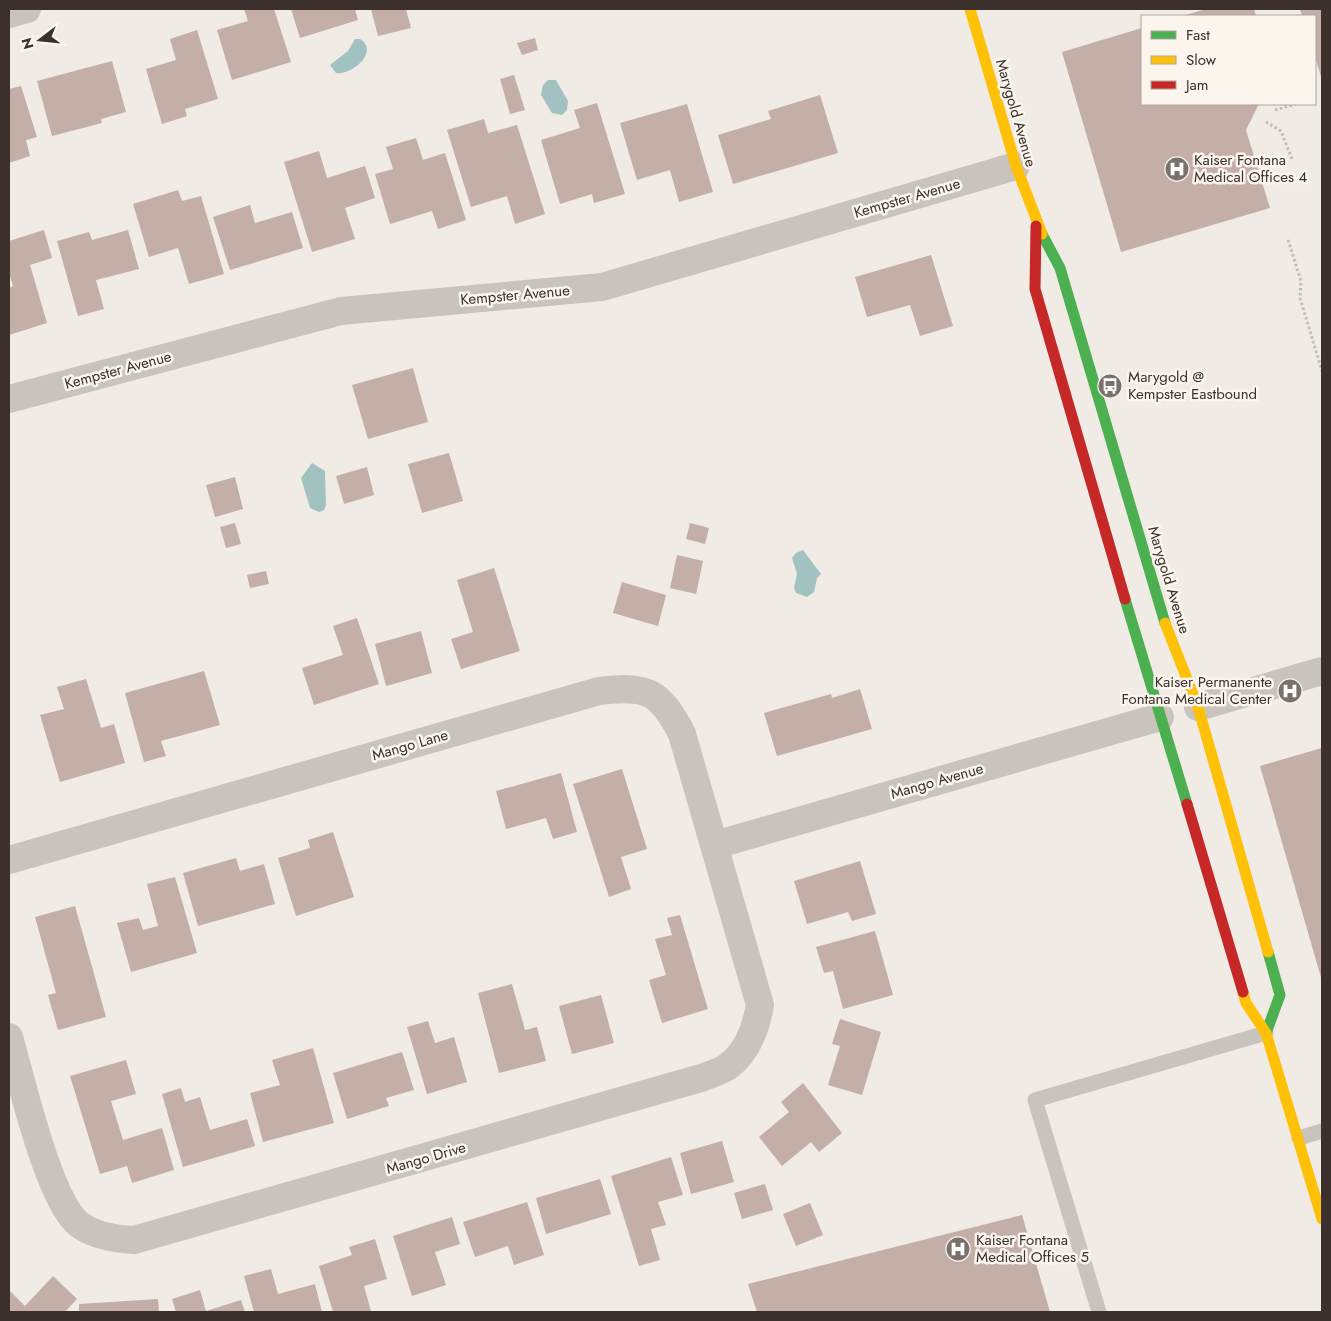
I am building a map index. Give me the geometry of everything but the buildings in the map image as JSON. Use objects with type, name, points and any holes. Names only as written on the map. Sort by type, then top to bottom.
[{"type":"street","points":[[9,14],[27,9]]},
{"type":"street","name":"Marygold Avenue","points":[[970,9],[1016,166],[1036,224],[1060,268],[1170,638],[1182,662],[1198,707],[1280,995],[1266,1033]]},
{"type":"street","name":"Kempster Avenue","points":[[9,400],[341,311],[602,287],[1016,166]]},
{"type":"street","name":"Marygold Avenue","points":[[1036,224],[1034,289],[1051,350],[1246,1003],[1266,1033],[1322,1219]]},
{"type":"street","points":[[1051,350],[1076,388]]},
{"type":"street","points":[[1198,707],[1322,671]]},
{"type":"street","points":[[1173,677],[1198,707],[1195,742]]},
{"type":"street","name":"Mango Lane","points":[[9,860],[580,696],[616,689],[633,689],[658,696],[672,713],[682,734],[715,845]]},
{"type":"street","name":"Mango Avenue","points":[[715,845],[1160,717]]},
{"type":"street","name":"Mango Drive","points":[[10,1045],[51,1180],[63,1206],[78,1224],[90,1232],[120,1239],[134,1240],[579,1115],[701,1078],[727,1067],[744,1048],[752,1035],[760,1005],[758,993],[715,845]]},
{"type":"street","points":[[1262,1008],[1266,1033]]},
{"type":"lane","points":[[1099,1312],[1035,1100],[1266,1033]]},
{"type":"lane","points":[[1299,1138],[1322,1131]]},
{"type":"path","points":[[1275,110],[1292,105]]},
{"type":"path","points":[[1266,122],[1281,131],[1292,159]]},
{"type":"path","points":[[1288,240],[1301,281],[1300,298],[1322,371]]},
{"type":"water","points":[[355,39],[360,39],[365,44],[367,50],[362,62],[349,71],[336,73],[330,65],[348,51]]},
{"type":"water","points":[[548,80],[556,80],[568,101],[567,110],[562,115],[552,113],[541,95],[543,85]]},
{"type":"water","points":[[312,463],[325,471],[326,505],[324,510],[319,512],[310,508],[301,478]]},
{"type":"water","points":[[803,550],[821,574],[817,578],[814,592],[807,597],[796,593],[794,588],[797,574],[792,558],[796,553]]},
{"type":"traffic: fast","points":[[1042,234],[1060,268],[1165,623]]},
{"type":"traffic: fast","points":[[1125,599],[1187,804]]},
{"type":"traffic: fast","points":[[1266,1033],[1280,995],[1268,952]]},
{"type":"traffic: slow","points":[[970,9],[1016,166],[1042,234]]},
{"type":"traffic: slow","points":[[1165,623],[1198,707],[1268,952]]},
{"type":"traffic: slow","points":[[1243,992],[1246,1003],[1266,1033],[1322,1219]]},
{"type":"traffic: jam","points":[[1036,226],[1035,289],[1125,599]]},
{"type":"traffic: jam","points":[[1187,804],[1243,992]]},
{"type":"place","name":"Kaiser Fontana Medical Offices 4","points":[[1177,169]]},
{"type":"place","name":"Marygold @ Kempster Eastbound","points":[[1110,386]]},
{"type":"place","name":"Kaiser Permanente Fontana Medical Center","points":[[1290,691]]},
{"type":"place","name":"Kaiser Fontana Medical Offices 5","points":[[958,1249]]}]
